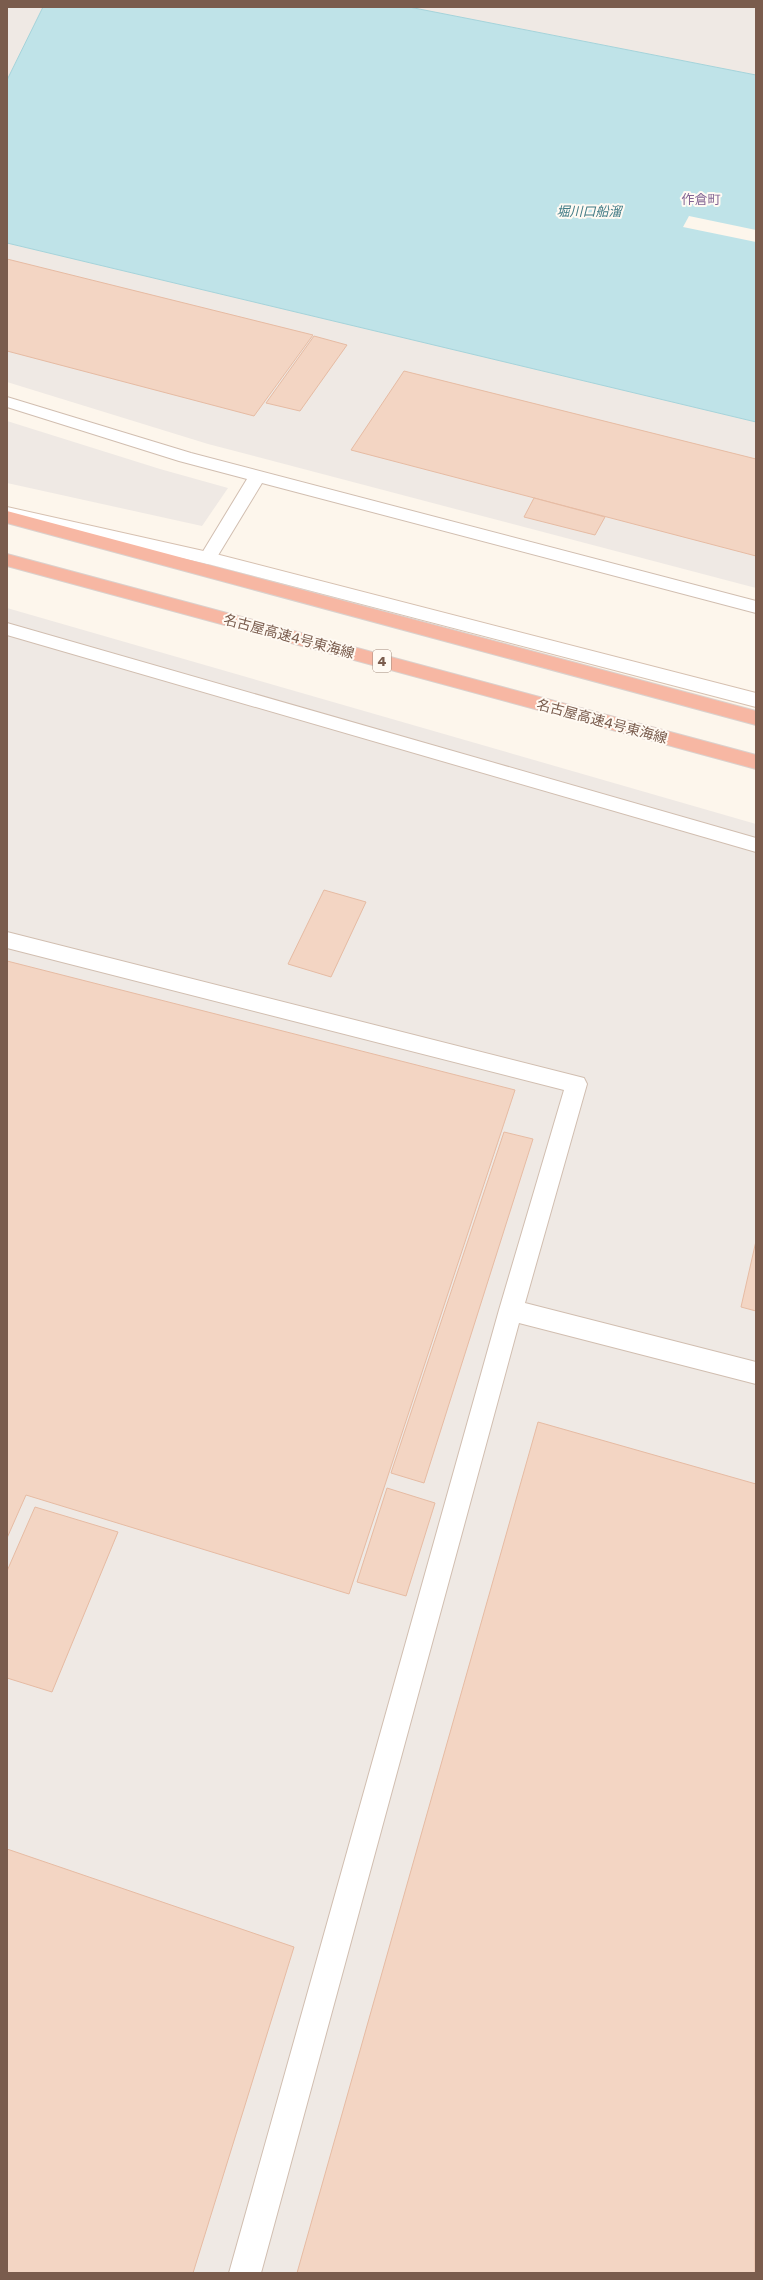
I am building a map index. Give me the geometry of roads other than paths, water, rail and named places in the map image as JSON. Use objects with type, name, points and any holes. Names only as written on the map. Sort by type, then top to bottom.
[{"type":"highway","points":[[7,517],[756,718]]},
{"type":"highway","name":"名古屋高速4号東海線","points":[[7,560],[756,762]]},
{"type":"street","points":[[7,402],[185,457],[756,607]]},
{"type":"street","points":[[208,558],[258,475]]},
{"type":"street","points":[[7,513],[208,558],[756,700]]},
{"type":"street","points":[[7,629],[756,846]]},
{"type":"street","points":[[7,940],[576,1084],[511,1310],[245,2273]]},
{"type":"street","points":[[511,1310],[756,1373]]},
{"type":"water","name":"堀川口船溜","points":[[43,7],[409,7],[756,75],[756,422],[7,243],[7,80]]},
{"type":"district","name":"作倉町","points":[[701,199]]}]
